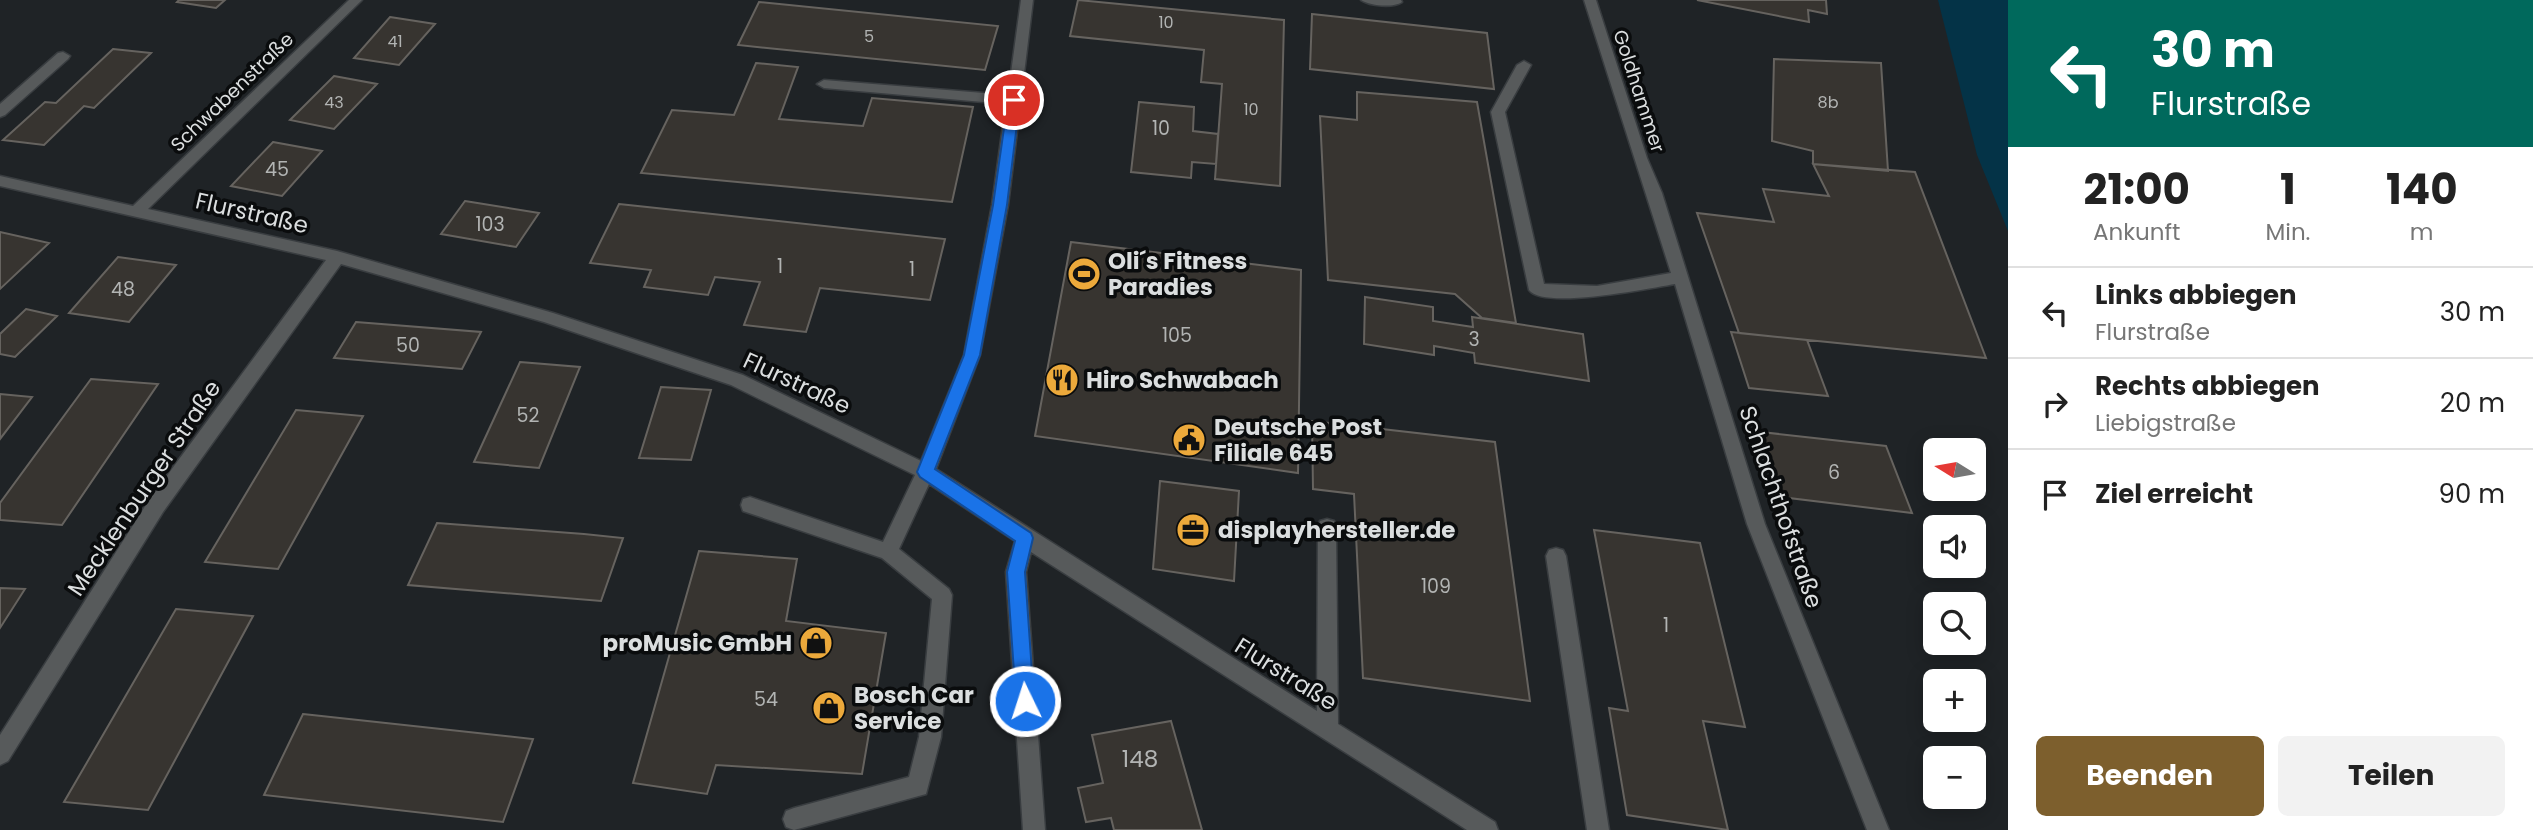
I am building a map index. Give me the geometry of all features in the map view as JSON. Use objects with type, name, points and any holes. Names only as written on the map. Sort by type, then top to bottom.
[{"type":"street","name":"Schwabenstraße","points":[[136,212],[356,0]]},
{"type":"street","points":[[888,552],[926,472],[972,355],[1000,205],[1027,0]]},
{"type":"street","points":[[1367,0],[1396,2]]},
{"type":"street","name":"Goldhammer","points":[[1590,0],[1640,158],[1656,193]]},
{"type":"street","points":[[0,112],[63,56]]},
{"type":"street","points":[[1524,65],[1498,112],[1537,290],[1597,292],[1681,278]]},
{"type":"street","points":[[824,84],[1014,100]]},
{"type":"street","name":"Flurstraße","points":[[0,181],[337,257],[547,317],[737,380],[926,472],[1025,538],[1487,830]]},
{"type":"street","name":"Schlachthofstraße","points":[[1656,193],[1756,524],[1878,830]]},
{"type":"street","name":"Mecklenburger Straße","points":[[0,754],[156,506],[337,257]]},
{"type":"street","points":[[750,505],[888,552],[942,595],[930,737],[918,786],[794,819]]},
{"type":"street","points":[[1327,527],[1328,730]]},
{"type":"street","points":[[1025,538],[1016,572],[1034,830]]},
{"type":"street","points":[[1556,556],[1598,830]]},
{"type":"shaded area","points":[[1938,0],[2008,0],[2008,231],[1977,155]]},
{"type":"building","points":[[225,0],[216,8],[177,2]]},
{"type":"building","points":[[1078,0],[1284,20],[1280,186],[1215,179],[1222,84],[1201,82],[1204,50],[1070,36]]},
{"type":"building","points":[[1697,0],[1826,0],[1827,14],[1808,10],[1809,22]]},
{"type":"building","points":[[759,2],[998,26],[985,70],[738,45]]},
{"type":"building","points":[[1312,14],[1487,33],[1494,89],[1310,69]]},
{"type":"building","points":[[390,17],[435,24],[399,65],[354,58]]},
{"type":"building","points":[[113,49],[151,53],[94,108],[84,106],[44,145],[3,140],[45,102],[56,103]]},
{"type":"building","points":[[1774,59],[1881,63],[1888,171],[1813,164],[1813,151],[1772,141]]},
{"type":"building","points":[[756,63],[798,67],[779,119],[863,126],[872,98],[973,107],[952,202],[641,173],[672,110],[734,115]]},
{"type":"building","points":[[334,76],[377,84],[334,129],[290,120]]},
{"type":"building","points":[[1357,92],[1477,102],[1516,323],[1482,318],[1455,294],[1328,280],[1320,116],[1357,120]]},
{"type":"building","points":[[1139,102],[1194,107],[1193,131],[1218,134],[1216,164],[1192,162],[1191,178],[1131,172]]},
{"type":"building","points":[[273,142],[322,151],[282,196],[231,186]]},
{"type":"building","points":[[1813,164],[1915,172],[1986,358],[1739,333],[1697,213],[1774,222],[1763,189],[1829,196]]},
{"type":"building","points":[[465,201],[539,213],[516,247],[441,234]]},
{"type":"building","points":[[619,204],[945,239],[930,300],[820,288],[806,332],[744,325],[760,282],[715,277],[708,295],[644,287],[651,270],[590,263]]},
{"type":"building","points":[[0,232],[49,243],[0,289]]},
{"type":"building","points":[[1071,242],[1301,270],[1298,473],[1035,436]]},
{"type":"building","points":[[118,257],[176,265],[129,322],[69,313]]},
{"type":"building","points":[[1365,297],[1433,307],[1433,321],[1473,327],[1472,317],[1583,334],[1589,381],[1475,363],[1474,353],[1434,346],[1434,355],[1364,344]]},
{"type":"building","points":[[26,309],[57,316],[15,357],[0,354],[0,334]]},
{"type":"building","points":[[356,322],[481,332],[462,369],[334,358]]},
{"type":"building","points":[[1731,332],[1807,340],[1828,396],[1749,388]]},
{"type":"building","points":[[520,362],[580,367],[539,468],[474,462]]},
{"type":"building","points":[[91,379],[158,384],[62,525],[0,520],[0,503]]},
{"type":"building","points":[[661,387],[711,390],[691,460],[639,458]]},
{"type":"building","points":[[0,394],[32,397],[0,439]]},
{"type":"building","points":[[296,410],[363,416],[278,569],[205,562]]},
{"type":"building","points":[[1312,421],[1495,442],[1530,701],[1363,678],[1354,494],[1313,489]]},
{"type":"building","points":[[1761,432],[1886,446],[1912,513],[1781,497]]},
{"type":"building","points":[[1160,481],[1239,491],[1234,581],[1153,569]]},
{"type":"building","points":[[437,523],[623,538],[601,601],[408,585]]},
{"type":"building","points":[[1594,530],[1700,543],[1745,727],[1703,721],[1728,830],[1627,815],[1609,708],[1628,711]]},
{"type":"building","points":[[699,551],[797,559],[786,621],[886,633],[862,774],[716,765],[707,794],[633,783]]},
{"type":"building","points":[[0,588],[25,589],[0,628]]},
{"type":"building","points":[[176,609],[253,616],[148,810],[64,802]]},
{"type":"building","points":[[303,714],[533,739],[503,822],[264,795]]},
{"type":"building","points":[[1171,721],[1202,830],[1114,830],[1111,818],[1086,822],[1078,788],[1103,783],[1092,735]]},
{"type":"place","name":"Oli´s Fitness Paradies","points":[[1084,274]]},
{"type":"place","name":"Hiro Schwabach","points":[[1062,380]]},
{"type":"place","name":"Deutsche Post Filiale 645","points":[[1189,440]]},
{"type":"place","name":"displayhersteller.de","points":[[1193,530]]},
{"type":"place","name":"proMusic GmbH","points":[[816,643]]},
{"type":"place","name":"Bosch Car Service","points":[[829,708]]},
{"type":"route","points":[[1014,100],[1000,205],[972,355],[926,472],[1025,538],[1016,572],[1025,701]]}]
